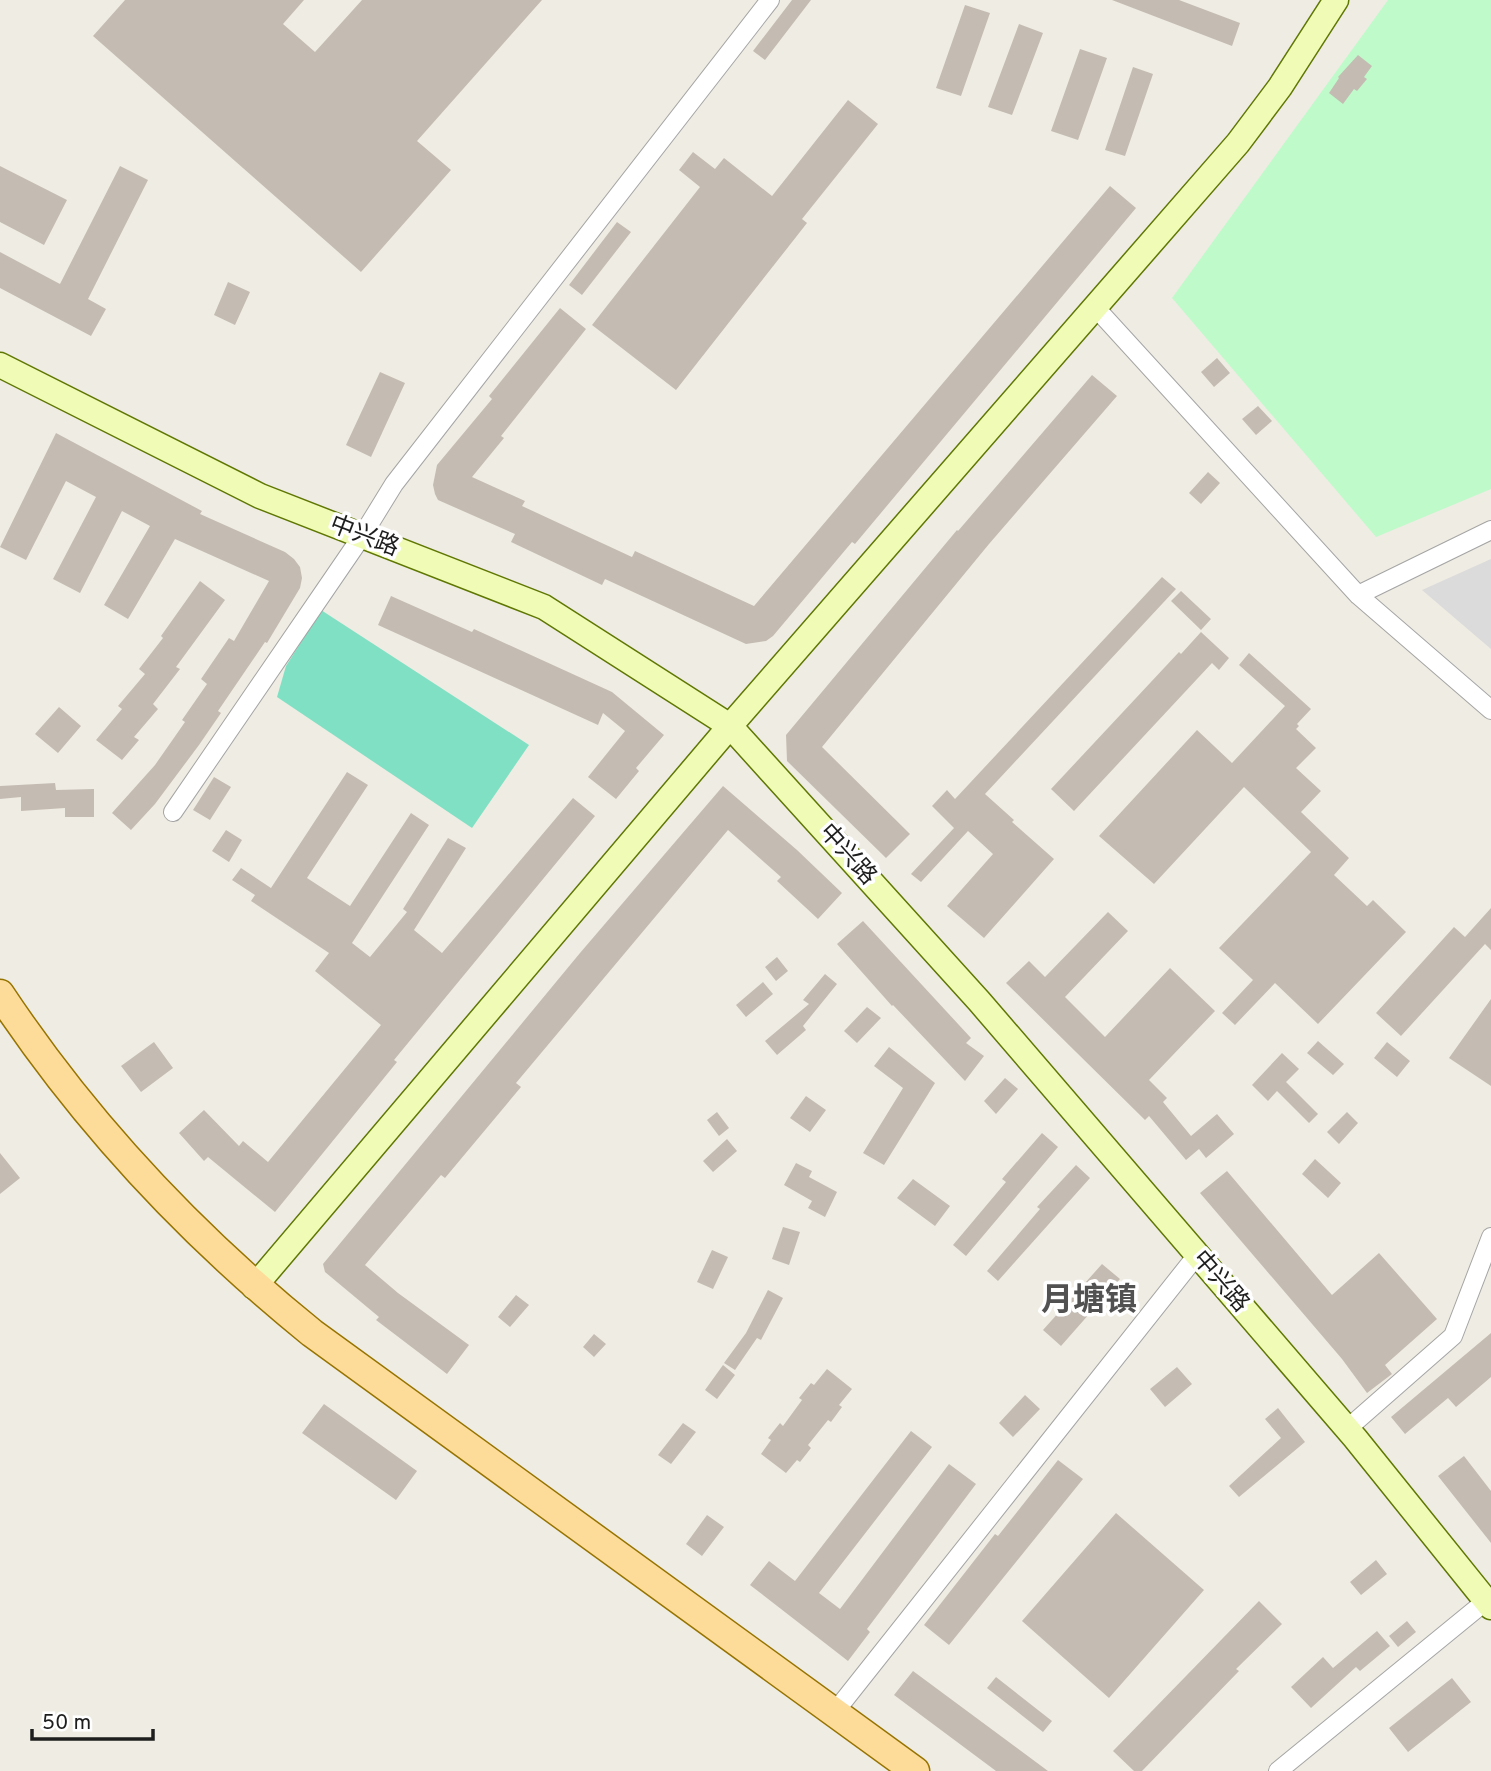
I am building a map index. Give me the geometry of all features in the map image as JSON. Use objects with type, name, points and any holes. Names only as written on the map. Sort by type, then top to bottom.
[{"type":"main road","points":[[254,1287],[730,726],[1238,143],[1280,87],[1336,0]]},
{"type":"main road","name":"中兴路","points":[[0,365],[261,496],[544,607],[730,726],[979,1001],[1347,1429],[1488,1604]]},
{"type":"main road","points":[[0,994],[39,1053],[145,1179],[254,1287],[323,1341],[915,1771]]},
{"type":"street","points":[[173,812],[362,536],[394,484],[771,0]]},
{"type":"street","points":[[1095,307],[1358,595],[1491,710]]},
{"type":"street","points":[[1358,595],[1491,530]]},
{"type":"street","points":[[1347,1429],[1453,1336],[1491,1237]]},
{"type":"street","points":[[834,1713],[1197,1255]]},
{"type":"street","points":[[1278,1771],[1488,1604]]},
{"type":"shaded area","points":[[1491,559],[1491,649],[1422,590]]},
{"type":"green space","points":[[1388,0],[1491,0],[1491,489],[1376,537],[1172,298]]},
{"type":"green space","points":[[321,610],[529,745],[472,828],[277,697],[286,666]]},
{"type":"building","points":[[125,0],[304,0],[283,24],[315,52],[362,0],[542,0],[417,141],[451,170],[361,272],[93,36]]},
{"type":"building","points":[[792,0],[811,0],[765,60],[753,51]]},
{"type":"building","points":[[1112,0],[1179,0],[1240,23],[1232,46]]},
{"type":"building","points":[[965,5],[990,13],[961,96],[936,88]]},
{"type":"building","points":[[1019,24],[1043,33],[1012,115],[988,107]]},
{"type":"building","points":[[1080,49],[1107,58],[1078,140],[1051,131]]},
{"type":"building","points":[[1358,55],[1372,66],[1364,77],[1367,79],[1357,91],[1354,89],[1343,104],[1329,93],[1338,77]]},
{"type":"building","points":[[1133,67],[1153,74],[1125,156],[1105,150]]},
{"type":"building","points":[[848,100],[878,124],[802,219],[807,223],[676,390],[592,325],[700,187],[679,170],[693,152],[715,169],[724,158],[772,196]]},
{"type":"building","points":[[0,166],[67,200],[44,245],[0,222]]},
{"type":"building","points":[[120,166],[148,180],[88,299],[106,309],[91,336],[0,288],[0,252],[60,284]]},
{"type":"building","points":[[1110,186],[1136,208],[855,544],[852,542],[766,641],[746,644],[605,579],[602,585],[511,542],[515,534],[438,500],[435,494],[433,485],[437,465],[492,399],[489,396],[560,308],[586,329],[472,477],[525,501],[522,506],[632,557],[635,551],[754,606]]},
{"type":"building","points":[[617,222],[631,232],[582,295],[569,285]]},
{"type":"building","points":[[228,282],[250,292],[235,325],[214,315]]},
{"type":"building","points":[[1217,358],[1230,373],[1214,387],[1201,372]]},
{"type":"building","points":[[380,372],[405,383],[371,457],[346,445]]},
{"type":"building","points":[[1092,375],[1117,396],[989,544],[822,747],[910,834],[886,858],[787,761],[786,735],[957,530]]},
{"type":"building","points":[[1258,406],[1272,421],[1256,435],[1242,419]]},
{"type":"building","points":[[56,433],[202,511],[200,514],[285,552],[300,567],[300,588],[267,643],[265,642],[218,711],[221,713],[199,745],[155,804],[131,830],[112,813],[155,765],[185,722],[182,720],[207,684],[201,679],[229,638],[234,641],[269,581],[175,539],[128,619],[104,605],[150,526],[122,511],[80,593],[53,579],[96,497],[66,481],[26,560],[0,547]]},
{"type":"building","points":[[1208,472],[1220,483],[1201,504],[1189,493]]},
{"type":"building","points":[[1162,577],[1176,589],[985,794],[1054,859],[984,938],[947,906],[993,854],[968,831],[921,882],[911,874],[954,828],[932,806],[947,790],[955,799]]},
{"type":"building","points":[[200,581],[225,600],[176,667],[180,669],[153,704],[158,709],[134,737],[139,740],[122,760],[96,740],[122,709],[118,706],[145,674],[139,669]]},
{"type":"building","points":[[1181,591],[1211,619],[1201,630],[1171,601]]},
{"type":"building","points":[[391,596],[472,632],[474,629],[612,692],[664,735],[636,768],[639,771],[616,799],[588,777],[625,731],[603,713],[598,725],[378,625]]},
{"type":"building","points":[[1201,632],[1229,658],[1219,670],[1212,663],[1074,811],[1051,789]]},
{"type":"building","points":[[1249,653],[1311,709],[1297,724],[1299,726],[1296,729],[1316,748],[1296,768],[1321,791],[1301,812],[1349,858],[1334,875],[1367,906],[1373,900],[1406,932],[1318,1024],[1275,983],[1235,1025],[1222,1013],[1253,980],[1219,948],[1311,852],[1244,787],[1154,884],[1099,836],[1197,730],[1232,763],[1285,706],[1239,665]]},
{"type":"building","points":[[59,707],[81,726],[58,753],[35,734]]},
{"type":"building","points":[[347,772],[368,785],[307,878],[350,906],[411,813],[429,825],[352,943],[370,957],[407,912],[403,909],[448,838],[466,848],[414,930],[442,953],[573,798],[595,816],[394,1060],[397,1062],[275,1212],[208,1157],[204,1161],[179,1133],[204,1110],[239,1146],[243,1141],[268,1162],[381,1025],[315,971],[329,953],[251,901],[255,895],[232,880],[241,868],[271,888]]},
{"type":"building","points":[[214,777],[231,787],[210,820],[193,810]]},
{"type":"building","points":[[55,783],[56,790],[94,789],[94,817],[65,817],[65,808],[21,811],[21,797],[0,799],[0,786]]},
{"type":"building","points":[[723,786],[842,893],[818,919],[777,881],[781,877],[728,830],[516,1083],[521,1087],[445,1178],[441,1175],[365,1265],[469,1345],[447,1374],[376,1320],[379,1317],[325,1272],[323,1264],[580,953]]},
{"type":"building","points":[[226,830],[242,840],[229,862],[212,851]]},
{"type":"building","points":[[1491,908],[1491,950],[1485,944],[1401,1036],[1376,1013],[1454,927],[1465,937]]},
{"type":"building","points":[[1108,912],[1128,931],[1065,997],[1105,1037],[1170,968],[1215,1011],[1149,1080],[1167,1098],[1163,1102],[1191,1136],[1217,1114],[1234,1134],[1206,1158],[1199,1149],[1186,1160],[1149,1116],[1145,1120],[1006,983],[1029,961],[1045,977]]},
{"type":"building","points":[[863,921],[971,1038],[966,1043],[984,1056],[965,1081],[892,1006],[837,944]]},
{"type":"building","points":[[777,957],[788,971],[776,981],[765,967]]},
{"type":"building","points":[[825,974],[837,984],[803,1026],[806,1030],[777,1055],[765,1041],[809,1004],[803,1000]]},
{"type":"building","points":[[763,982],[773,994],[746,1017],[736,1005]]},
{"type":"building","points":[[1491,999],[1491,1086],[1449,1058]]},
{"type":"building","points":[[867,1007],[881,1018],[857,1043],[844,1031]]},
{"type":"building","points":[[1318,1041],[1344,1064],[1333,1075],[1307,1053]]},
{"type":"building","points":[[154,1042],[173,1068],[141,1092],[121,1066]]},
{"type":"building","points":[[1387,1042],[1410,1061],[1397,1077],[1374,1058]]},
{"type":"building","points":[[889,1047],[935,1083],[884,1165],[863,1153],[903,1088],[874,1066]]},
{"type":"building","points":[[1282,1053],[1299,1069],[1286,1082],[1318,1114],[1309,1123],[1277,1091],[1268,1101],[1252,1085]]},
{"type":"building","points":[[1005,1078],[1018,1089],[996,1114],[984,1101]]},
{"type":"building","points":[[806,1096],[826,1110],[810,1132],[790,1118]]},
{"type":"building","points":[[717,1112],[729,1128],[719,1136],[707,1120]]},
{"type":"building","points":[[1347,1112],[1358,1123],[1339,1144],[1327,1132]]},
{"type":"building","points":[[1042,1133],[1058,1147],[966,1256],[953,1245],[1006,1182],[1002,1179]]},
{"type":"building","points":[[727,1139],[737,1151],[713,1172],[703,1161]]},
{"type":"building","points":[[0,1153],[20,1178],[0,1194]]},
{"type":"building","points":[[1315,1159],[1341,1183],[1328,1198],[1302,1174]]},
{"type":"building","points":[[796,1163],[812,1171],[809,1177],[837,1192],[825,1217],[808,1208],[812,1201],[784,1185]]},
{"type":"building","points":[[1076,1165],[1090,1178],[998,1281],[987,1271],[1040,1209],[1037,1207]]},
{"type":"building","points":[[1227,1171],[1332,1295],[1379,1253],[1437,1319],[1385,1365],[1392,1374],[1367,1393],[1342,1359],[1200,1193]]},
{"type":"building","points":[[913,1179],[950,1206],[935,1226],[897,1198]]},
{"type":"building","points":[[783,1227],[800,1232],[789,1265],[772,1259]]},
{"type":"building","points":[[712,1250],[728,1257],[713,1289],[697,1282]]},
{"type":"building","points":[[1102,1264],[1120,1279],[1061,1346],[1043,1330]]},
{"type":"building","points":[[768,1290],[783,1298],[761,1340],[757,1338],[735,1370],[724,1363],[746,1333]]},
{"type":"building","points":[[516,1295],[529,1305],[510,1327],[498,1317]]},
{"type":"building","points":[[1491,1333],[1491,1377],[1456,1407],[1448,1398],[1405,1434],[1391,1417]]},
{"type":"building","points":[[594,1334],[606,1344],[594,1357],[583,1347]]},
{"type":"building","points":[[723,1365],[735,1375],[717,1399],[705,1390]]},
{"type":"building","points":[[1177,1367],[1192,1384],[1165,1407],[1150,1389]]},
{"type":"building","points":[[827,1369],[852,1389],[839,1405],[842,1407],[831,1422],[828,1420],[808,1445],[811,1448],[800,1462],[797,1460],[786,1473],[761,1454],[771,1440],[768,1438],[780,1423],[783,1426],[802,1400],[799,1398]]},
{"type":"building","points":[[1025,1395],[1040,1409],[1013,1437],[999,1423]]},
{"type":"building","points":[[324,1404],[417,1471],[396,1500],[302,1433]]},
{"type":"building","points":[[1278,1408],[1305,1442],[1239,1497],[1229,1486],[1281,1438],[1265,1419]]},
{"type":"building","points":[[683,1423],[696,1432],[671,1464],[658,1455]]},
{"type":"building","points":[[911,1431],[932,1447],[819,1593],[840,1609],[949,1464],[976,1484],[867,1629],[870,1632],[848,1661],[750,1585],[769,1561],[795,1581]]},
{"type":"building","points":[[1464,1456],[1491,1491],[1491,1543],[1438,1476]]},
{"type":"building","points":[[1058,1460],[1083,1479],[949,1645],[924,1625],[995,1534],[998,1536]]},
{"type":"building","points":[[1116,1513],[1204,1590],[1109,1698],[1022,1621]]},
{"type":"building","points":[[707,1515],[724,1527],[702,1556],[686,1544]]},
{"type":"building","points":[[1376,1560],[1387,1574],[1361,1595],[1350,1582]]},
{"type":"building","points":[[1259,1601],[1282,1624],[1236,1669],[1239,1671],[1142,1771],[1134,1771],[1113,1751]]},
{"type":"building","points":[[1407,1621],[1416,1632],[1398,1647],[1389,1636]]},
{"type":"building","points":[[1377,1631],[1390,1646],[1360,1671],[1356,1667],[1311,1708],[1291,1687],[1323,1657],[1333,1668]]},
{"type":"building","points":[[913,1671],[1048,1771],[996,1771],[894,1695]]},
{"type":"building","points":[[996,1677],[1052,1721],[1043,1732],[987,1688]]},
{"type":"building","points":[[1452,1678],[1471,1702],[1408,1752],[1389,1728]]},
{"type":"district","name":"月塘镇","points":[[1089,1302]]}]
